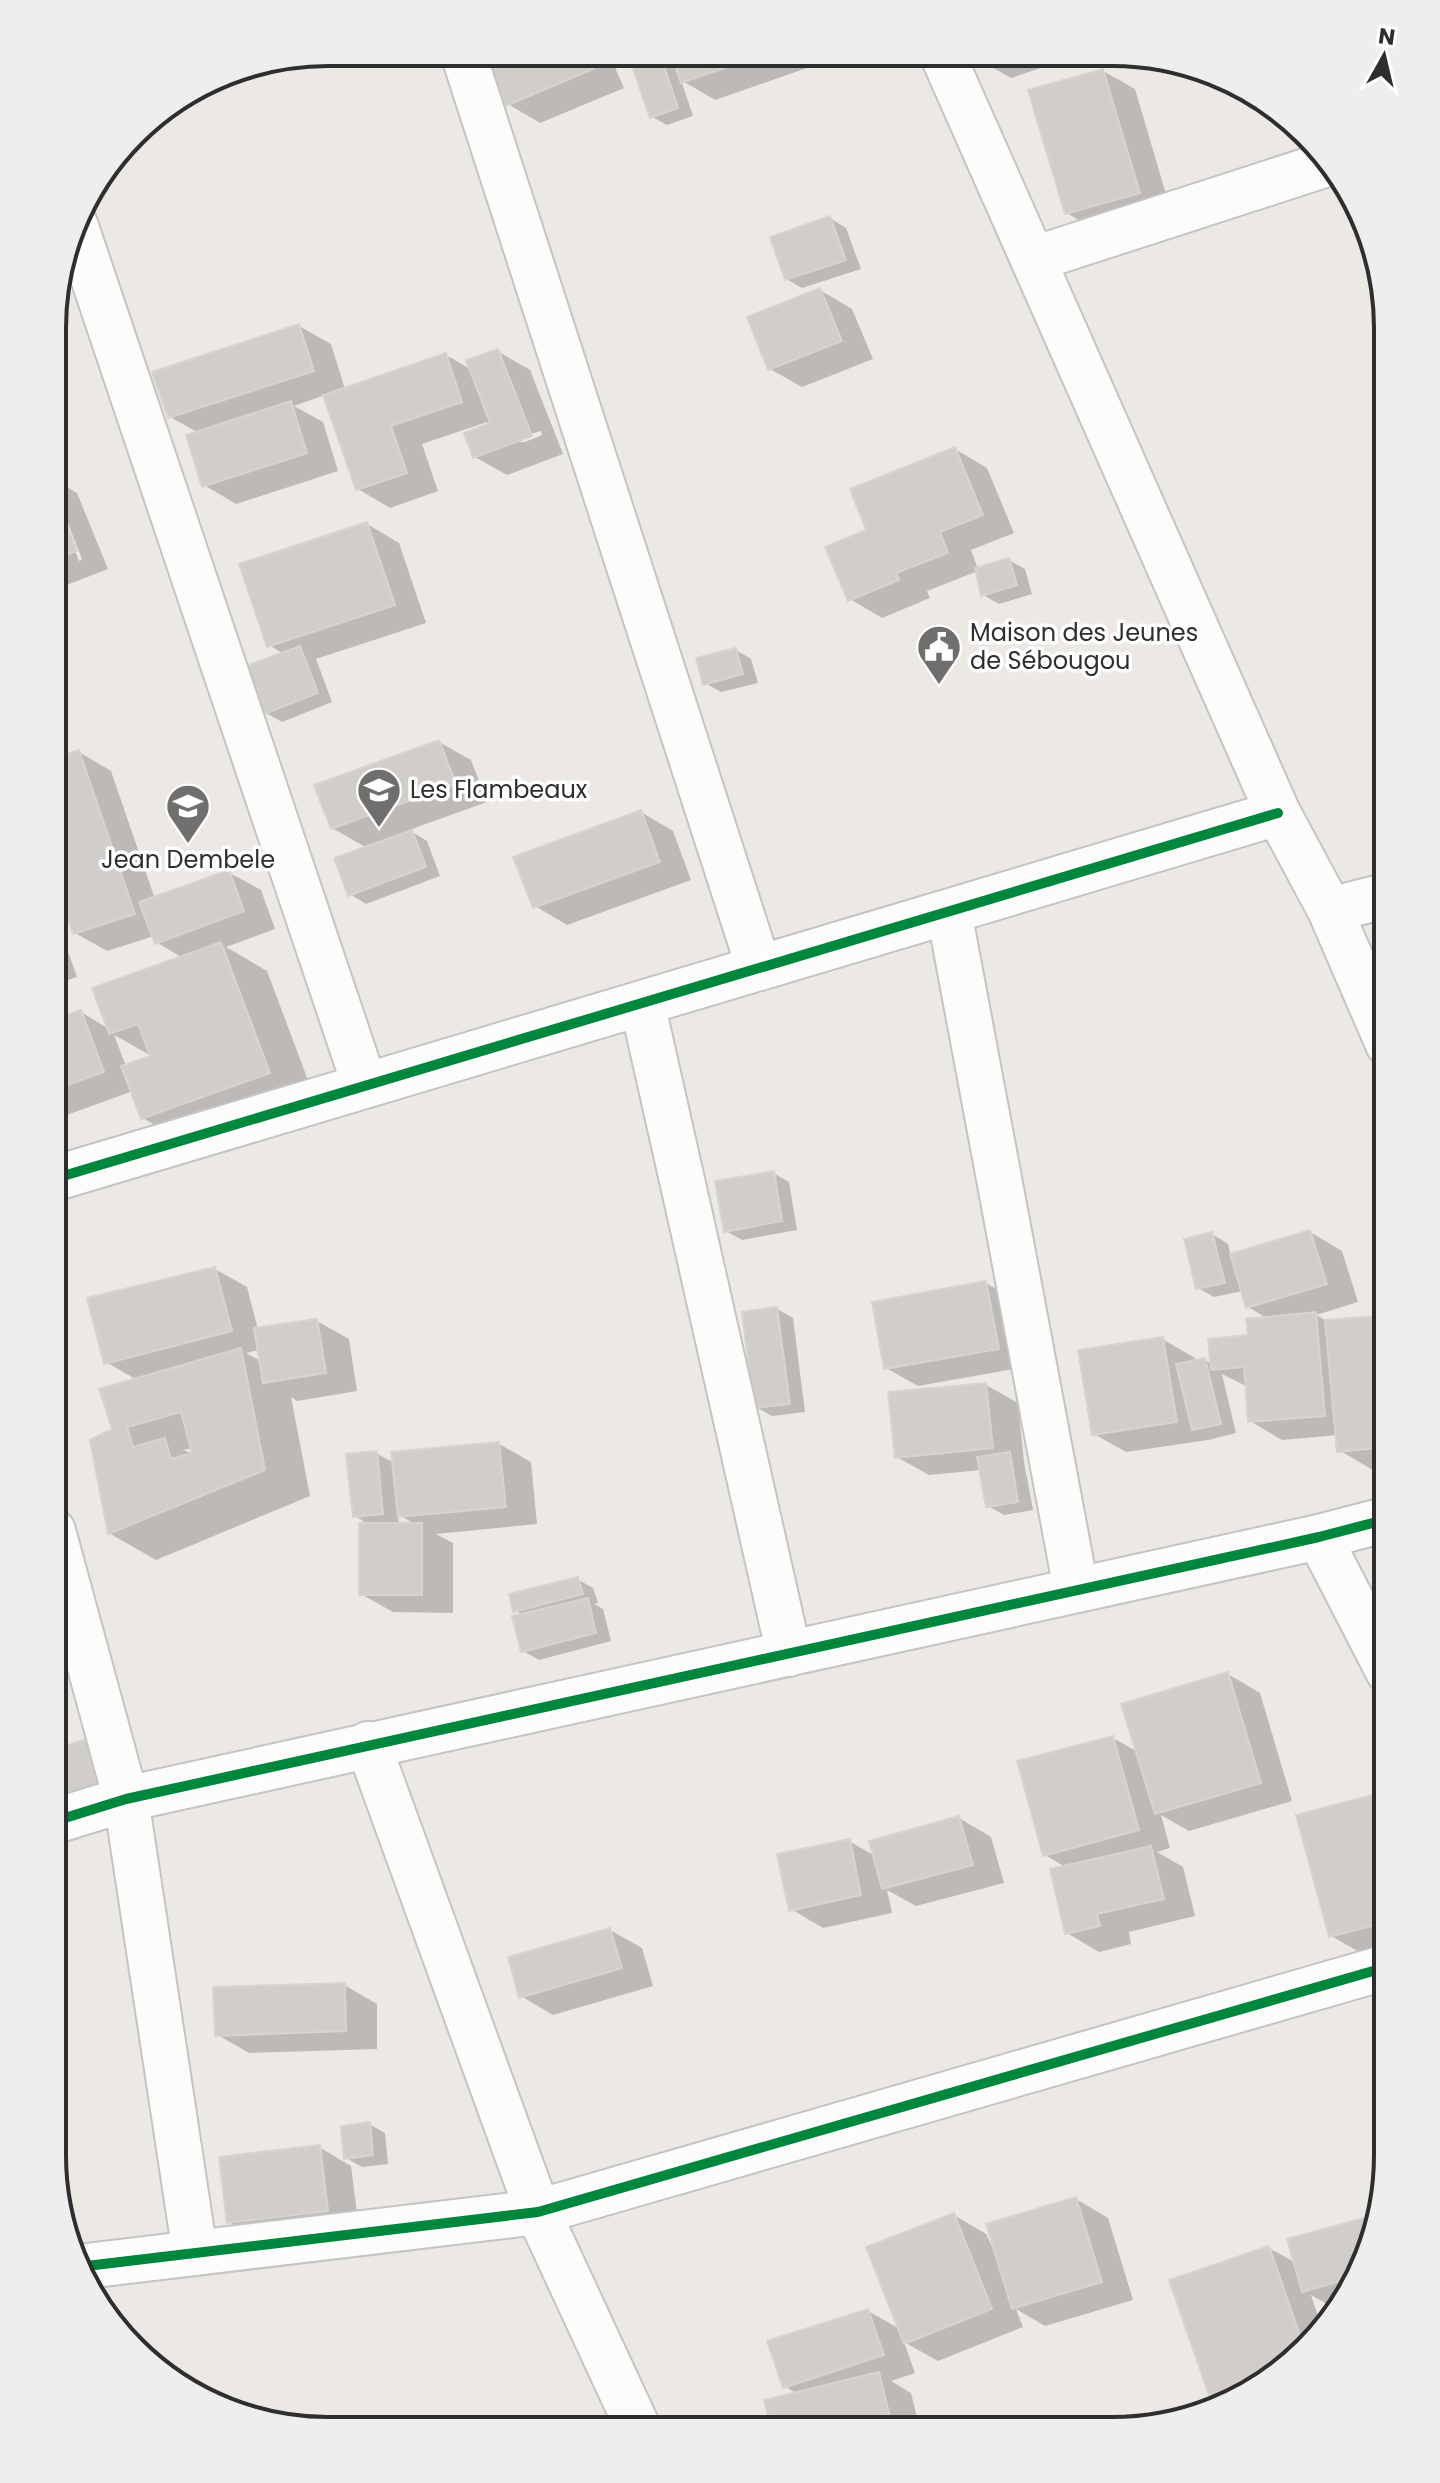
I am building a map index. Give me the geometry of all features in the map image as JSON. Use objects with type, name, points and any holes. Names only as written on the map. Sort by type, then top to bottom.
[{"type":"street","points":[[948,66],[1278,813],[1330,910],[1374,1011]]},
{"type":"street","points":[[467,67],[759,968]]},
{"type":"street","points":[[1034,259],[1318,167]]},
{"type":"street","points":[[81,241],[365,1086]]},
{"type":"street","points":[[66,1175],[1278,813]]},
{"type":"street","points":[[1330,910],[1374,899]]},
{"type":"street","points":[[949,912],[1076,1589]]},
{"type":"street","points":[[642,1003],[789,1654]]},
{"type":"street","points":[[66,1818],[126,1799],[368,1744],[789,1654],[1373,1523]]},
{"type":"street","points":[[1319,1537],[1373,1642]]},
{"type":"street","points":[[66,1579],[126,1799],[195,2253]]},
{"type":"street","points":[[368,1744],[538,2212],[633,2417]]},
{"type":"street","points":[[91,2265],[538,2212],[1373,1971]]},
{"type":"building","points":[[729,66],[681,83],[675,67]]},
{"type":"building","points":[[489,67],[593,69],[506,106]]},
{"type":"building","points":[[632,67],[664,67],[678,108],[650,118]]},
{"type":"building","points":[[1103,69],[1140,193],[1065,214],[1028,90]]},
{"type":"building","points":[[830,216],[846,260],[785,280],[770,237]]},
{"type":"building","points":[[820,288],[842,341],[768,370],[747,317]]},
{"type":"building","points":[[299,324],[314,371],[168,418],[152,372]]},
{"type":"building","points":[[498,349],[532,436],[473,458],[464,433],[490,423],[466,360]]},
{"type":"building","points":[[446,353],[462,402],[391,426],[407,473],[356,490],[323,395]]},
{"type":"building","points":[[291,401],[307,453],[202,487],[186,435]]},
{"type":"building","points":[[955,447],[983,515],[940,532],[948,553],[896,573],[899,580],[848,601],[825,547],[866,530],[850,489]]},
{"type":"building","points":[[367,522],[395,605],[267,647],[239,564]]},
{"type":"building","points":[[66,524],[77,551],[66,555]]},
{"type":"building","points":[[1009,558],[1017,585],[981,596],[975,568]]},
{"type":"building","points":[[300,646],[318,693],[264,714],[246,666]]},
{"type":"building","points":[[736,648],[743,674],[703,685],[696,658]]},
{"type":"building","points":[[439,740],[456,784],[331,829],[314,785]]},
{"type":"building","points":[[79,750],[135,914],[73,934],[66,913],[66,754]]},
{"type":"building","points":[[641,810],[660,862],[533,908],[513,857]]},
{"type":"building","points":[[412,830],[426,867],[348,896],[334,858]]},
{"type":"building","points":[[229,870],[244,911],[155,944],[139,902]]},
{"type":"building","points":[[221,942],[270,1073],[141,1119],[121,1066],[150,1056],[138,1024],[109,1034],[92,988]]},
{"type":"building","points":[[81,1010],[104,1072],[66,1085],[66,1015]]},
{"type":"building","points":[[774,1171],[782,1221],[724,1232],[715,1181]]},
{"type":"building","points":[[1310,1230],[1327,1284],[1246,1308],[1230,1254]]},
{"type":"building","points":[[1212,1232],[1225,1283],[1196,1289],[1184,1239]]},
{"type":"building","points":[[215,1267],[232,1331],[104,1364],[87,1298]]},
{"type":"building","points":[[986,1281],[999,1349],[884,1369],[872,1302]]},
{"type":"building","points":[[777,1307],[790,1404],[754,1408],[742,1312]]},
{"type":"building","points":[[1316,1312],[1325,1416],[1248,1422],[1244,1367],[1211,1370],[1208,1339],[1248,1335],[1246,1319]]},
{"type":"building","points":[[1373,1316],[1373,1448],[1337,1452],[1325,1320]]},
{"type":"building","points":[[317,1319],[326,1373],[263,1383],[254,1328]]},
{"type":"building","points":[[1163,1337],[1177,1422],[1092,1435],[1078,1350]]},
{"type":"building","points":[[241,1348],[265,1470],[108,1534],[90,1440],[112,1429],[99,1389]],"holes":[[[181,1412],[192,1453],[171,1459],[165,1438],[133,1447],[127,1427]]]},
{"type":"building","points":[[1205,1358],[1221,1424],[1192,1430],[1176,1364]]},
{"type":"building","points":[[986,1383],[993,1448],[895,1458],[888,1392]]},
{"type":"building","points":[[499,1442],[506,1507],[398,1517],[391,1452]]},
{"type":"building","points":[[377,1451],[383,1514],[353,1517],[346,1454]]},
{"type":"building","points":[[1010,1452],[1018,1502],[986,1507],[977,1457]]},
{"type":"building","points":[[359,1523],[422,1523],[422,1595],[359,1595]]},
{"type":"building","points":[[578,1577],[583,1594],[513,1612],[509,1594]]},
{"type":"building","points":[[588,1598],[596,1633],[521,1652],[512,1616]]},
{"type":"building","points":[[1228,1672],[1261,1783],[1155,1814],[1121,1704]]},
{"type":"building","points":[[1113,1736],[1139,1830],[1043,1856],[1017,1761]]},
{"type":"building","points":[[87,1739],[104,1792],[66,1803],[66,1746]]},
{"type":"building","points":[[1373,1795],[1373,1926],[1329,1937],[1296,1815]]},
{"type":"building","points":[[959,1816],[973,1865],[882,1889],[869,1841]]},
{"type":"building","points":[[850,1839],[861,1895],[789,1911],[777,1854]]},
{"type":"building","points":[[1151,1846],[1164,1899],[1097,1914],[1100,1926],[1065,1934],[1050,1869]]},
{"type":"building","points":[[610,1928],[622,1968],[519,1998],[508,1957]]},
{"type":"building","points":[[345,1983],[346,2031],[215,2036],[213,1987]]},
{"type":"building","points":[[370,2122],[373,2155],[344,2159],[341,2126]]},
{"type":"building","points":[[320,2145],[328,2211],[227,2223],[219,2157]]},
{"type":"building","points":[[1076,2197],[1102,2282],[1012,2309],[986,2224]]},
{"type":"building","points":[[954,2213],[992,2309],[904,2344],[866,2247]]},
{"type":"building","points":[[1366,2218],[1342,2281],[1302,2292],[1287,2239]]},
{"type":"building","points":[[1269,2246],[1300,2336],[1258,2373],[1235,2386],[1209,2395],[1169,2280]]},
{"type":"building","points":[[868,2309],[884,2355],[783,2388],[767,2341]]},
{"type":"building","points":[[879,2372],[890,2417],[769,2417],[764,2400]]},
{"type":"cycle path","points":[[66,1175],[1278,813]]},
{"type":"cycle path","points":[[66,1818],[126,1799],[1373,1523]]},
{"type":"cycle path","points":[[91,2265],[538,2212],[1373,1971]]},
{"type":"place","name":"Maison des Jeunes de Sébougou","points":[[939,686]]},
{"type":"place","name":"Les Flambeaux","points":[[379,829]]},
{"type":"place","name":"Jean Dembele","points":[[188,845]]}]
